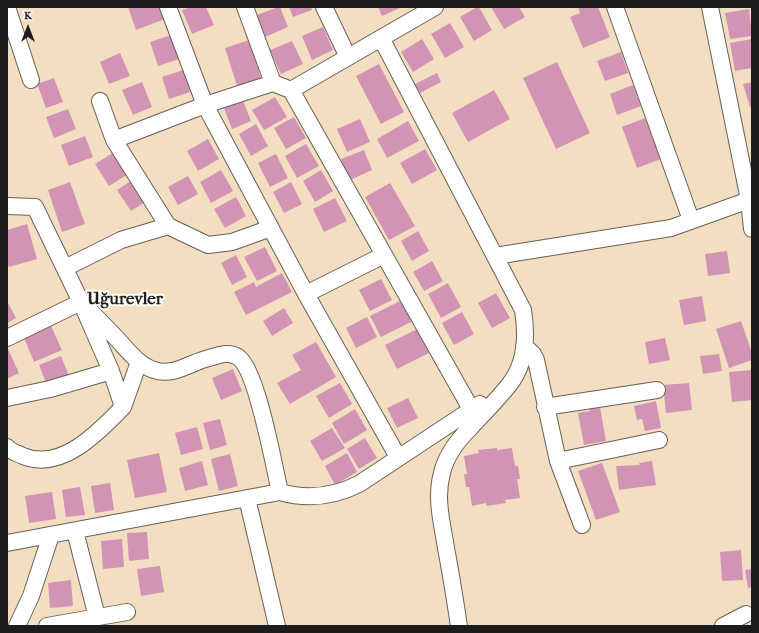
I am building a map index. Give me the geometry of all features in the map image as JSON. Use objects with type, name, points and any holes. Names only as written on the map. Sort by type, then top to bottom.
[{"type":"street","points":[[7,7],[31,80]]},
{"type":"street","points":[[168,7],[205,105],[306,294],[398,457]]},
{"type":"street","points":[[245,7],[273,83]]},
{"type":"street","points":[[324,7],[348,57]]},
{"type":"street","points":[[291,90],[382,38],[419,11],[435,7]]},
{"type":"street","points":[[615,7],[691,220]]},
{"type":"street","points":[[710,7],[750,200],[752,229]]},
{"type":"street","points":[[382,38],[523,310],[526,334],[524,346],[519,366],[510,385],[459,439],[446,460],[442,472],[439,490],[440,508],[459,626]]},
{"type":"street","points":[[114,140],[205,105],[273,83],[291,90],[471,409]]},
{"type":"street","points":[[100,101],[114,140],[168,226],[208,245],[232,242],[271,228]]},
{"type":"street","points":[[495,256],[671,228],[750,200]]},
{"type":"street","points":[[7,206],[35,207],[81,302],[111,371],[123,406]]},
{"type":"street","points":[[65,268],[121,240],[168,226]]},
{"type":"street","points":[[306,294],[384,255]]},
{"type":"street","points":[[7,338],[81,302]]},
{"type":"street","points":[[81,302],[139,362],[154,370],[166,372],[176,370],[203,359],[226,353],[240,358],[245,365],[258,397],[280,492]]},
{"type":"street","points":[[524,346],[533,354],[536,360],[558,460],[582,525]]},
{"type":"street","points":[[7,447],[10,450],[30,459],[54,459],[80,446],[108,422],[123,406],[139,362]]},
{"type":"street","points":[[7,398],[50,389],[111,371]]},
{"type":"street","points":[[7,543],[280,492],[291,495],[315,497],[338,493],[359,484],[471,409],[510,385]]},
{"type":"street","points":[[545,406],[657,390]]},
{"type":"street","points":[[558,460],[659,440]]},
{"type":"street","points":[[247,498],[277,626]]},
{"type":"street","points":[[75,531],[98,617]]},
{"type":"street","points":[[17,626],[32,596],[51,535]]},
{"type":"street","points":[[47,626],[127,612]]},
{"type":"street","points":[[723,626],[746,614]]},
{"type":"building","points":[[128,7],[161,7],[165,19],[136,30]]},
{"type":"building","points":[[191,7],[206,7],[214,25],[192,34],[182,10]]},
{"type":"building","points":[[280,7],[288,27],[265,37],[257,15]]},
{"type":"building","points":[[289,7],[311,7],[312,10],[293,17]]},
{"type":"building","points":[[378,7],[402,7],[382,16]]},
{"type":"building","points":[[479,7],[492,30],[474,41],[460,17]]},
{"type":"building","points":[[491,7],[519,7],[525,17],[504,29]]},
{"type":"building","points":[[578,7],[598,7],[610,37],[583,48],[570,17],[580,13]]},
{"type":"building","points":[[749,9],[752,36],[730,39],[725,13]]},
{"type":"building","points":[[450,23],[464,47],[445,58],[431,34]]},
{"type":"building","points":[[323,27],[333,50],[312,60],[302,36]]},
{"type":"building","points":[[171,35],[179,59],[158,66],[150,42]]},
{"type":"building","points":[[422,39],[434,59],[413,72],[401,52]]},
{"type":"building","points":[[752,39],[752,68],[735,71],[730,43]]},
{"type":"building","points":[[249,40],[262,81],[238,89],[225,48]]},
{"type":"building","points":[[292,41],[303,64],[281,74],[270,50]]},
{"type":"building","points":[[621,52],[628,73],[605,81],[597,61]]},
{"type":"building","points":[[120,53],[130,76],[109,84],[100,62]]},
{"type":"building","points":[[557,62],[590,133],[556,149],[523,78]]},
{"type":"building","points":[[379,64],[404,112],[381,124],[356,76]]},
{"type":"building","points":[[183,70],[190,92],[169,99],[162,77]]},
{"type":"building","points":[[437,73],[441,82],[420,93],[415,84]]},
{"type":"building","points":[[54,78],[63,102],[46,108],[37,84]]},
{"type":"building","points":[[142,82],[152,107],[133,115],[122,90]]},
{"type":"building","points":[[752,82],[752,107],[750,107],[743,84]]},
{"type":"building","points":[[633,85],[641,106],[617,115],[610,94]]},
{"type":"building","points":[[494,90],[510,119],[468,142],[452,113]]},
{"type":"building","points":[[275,97],[287,117],[264,130],[252,110]]},
{"type":"building","points":[[242,98],[251,121],[232,129],[223,106]]},
{"type":"building","points":[[68,109],[76,129],[54,138],[46,117]]},
{"type":"building","points":[[294,117],[306,138],[286,149],[274,128]]},
{"type":"building","points":[[645,118],[661,159],[637,168],[622,127]]},
{"type":"building","points":[[360,119],[370,142],[347,152],[337,129]]},
{"type":"building","points":[[408,121],[419,141],[387,158],[377,139]]},
{"type":"building","points":[[256,124],[268,146],[251,156],[239,134]]},
{"type":"building","points":[[85,136],[93,157],[69,166],[61,145]]},
{"type":"building","points":[[208,139],[219,159],[198,171],[187,151]]},
{"type":"building","points":[[306,144],[319,166],[297,178],[285,156]]},
{"type":"building","points":[[425,149],[437,170],[412,184],[400,163]]},
{"type":"building","points":[[364,150],[372,170],[350,180],[341,159]]},
{"type":"building","points":[[116,151],[130,173],[109,186],[95,164]]},
{"type":"building","points":[[276,154],[288,178],[270,187],[258,163]]},
{"type":"building","points":[[221,170],[233,191],[211,203],[200,182]]},
{"type":"building","points":[[321,170],[333,191],[315,202],[303,181]]},
{"type":"building","points":[[188,176],[198,194],[178,205],[168,187]]},
{"type":"building","points":[[134,179],[148,200],[131,211],[117,190]]},
{"type":"building","points":[[70,182],[85,224],[62,232],[48,190]]},
{"type":"building","points":[[291,182],[302,204],[284,213],[273,192]]},
{"type":"building","points":[[390,183],[415,226],[389,240],[365,197]]},
{"type":"building","points":[[236,197],[246,216],[225,228],[214,209]]},
{"type":"building","points":[[335,198],[347,221],[324,232],[313,209]]},
{"type":"building","points":[[27,224],[37,259],[9,267],[7,262],[7,230]]},
{"type":"building","points":[[418,231],[429,251],[412,261],[401,241]]},
{"type":"building","points":[[265,247],[277,271],[257,281],[244,257]]},
{"type":"building","points":[[727,251],[730,273],[708,276],[705,254]]},
{"type":"building","points":[[236,255],[247,277],[232,285],[221,263]]},
{"type":"building","points":[[432,261],[443,281],[424,291],[413,272]]},
{"type":"building","points":[[282,273],[292,292],[246,315],[234,292],[254,282],[256,287]]},
{"type":"building","points":[[381,279],[392,300],[370,311],[359,290]]},
{"type":"building","points":[[448,283],[461,307],[441,318],[428,294]]},
{"type":"building","points":[[496,293],[510,318],[492,328],[478,303]]},
{"type":"building","points":[[702,296],[706,321],[684,325],[679,300]]},
{"type":"building","points":[[402,300],[413,321],[381,337],[370,316]]},
{"type":"building","points":[[7,301],[16,318],[7,323]]},
{"type":"building","points":[[284,308],[293,323],[272,336],[263,321]]},
{"type":"building","points":[[462,312],[474,334],[454,345],[442,323]]},
{"type":"building","points":[[367,317],[377,337],[356,348],[346,328]]},
{"type":"building","points":[[741,321],[752,353],[752,360],[729,368],[716,329]]},
{"type":"building","points":[[51,326],[62,350],[34,362],[24,338]]},
{"type":"building","points":[[417,329],[429,353],[397,369],[385,345]]},
{"type":"building","points":[[665,338],[670,360],[649,364],[645,342]]},
{"type":"building","points":[[316,342],[336,377],[290,404],[277,383],[301,370],[292,355]]},
{"type":"building","points":[[7,347],[19,373],[7,379]]},
{"type":"building","points":[[719,354],[722,371],[703,374],[700,356]]},
{"type":"building","points":[[61,356],[69,376],[47,385],[39,365]]},
{"type":"building","points":[[233,369],[242,391],[221,400],[212,378]]},
{"type":"building","points":[[752,370],[752,400],[732,402],[729,372]]},
{"type":"building","points":[[340,383],[352,404],[329,418],[316,396]]},
{"type":"building","points":[[689,383],[692,410],[666,413],[663,385]]},
{"type":"building","points":[[408,398],[418,418],[397,428],[387,408]]},
{"type":"building","points":[[656,401],[661,428],[645,431],[642,419],[637,420],[634,406]]},
{"type":"building","points":[[600,407],[606,441],[584,445],[578,413],[590,411],[589,409]]},
{"type":"building","points":[[355,409],[367,430],[344,444],[332,423]]},
{"type":"building","points":[[220,419],[227,445],[210,450],[203,423]]},
{"type":"building","points":[[197,427],[203,449],[181,455],[175,433]]},
{"type":"building","points":[[332,428],[345,448],[322,461],[310,441]]},
{"type":"building","points":[[365,438],[377,458],[359,469],[347,449]]},
{"type":"building","points":[[497,448],[497,450],[512,448],[515,466],[518,466],[520,479],[517,479],[520,498],[505,500],[506,503],[487,506],[486,503],[472,506],[469,487],[466,487],[464,474],[467,474],[464,456],[479,453],[478,450]]},
{"type":"building","points":[[159,453],[167,492],[135,498],[127,460]]},
{"type":"building","points":[[347,453],[357,472],[335,485],[325,466]]},
{"type":"building","points":[[230,454],[238,486],[219,491],[211,459]]},
{"type":"building","points":[[202,461],[208,485],[185,491],[179,468]]},
{"type":"building","points":[[652,461],[656,485],[619,490],[616,466],[640,465],[639,463]]},
{"type":"building","points":[[602,463],[620,512],[596,520],[578,471]]},
{"type":"building","points":[[110,483],[114,510],[95,513],[91,486]]},
{"type":"building","points":[[80,487],[85,515],[66,517],[62,490]]},
{"type":"building","points":[[52,492],[56,519],[29,523],[25,496]]},
{"type":"building","points":[[147,532],[149,559],[129,561],[127,533]]},
{"type":"building","points":[[122,539],[124,567],[103,569],[101,541]]},
{"type":"building","points":[[741,550],[743,580],[722,581],[720,552]]},
{"type":"building","points":[[160,566],[164,592],[141,596],[137,569]]},
{"type":"building","points":[[752,569],[752,587],[748,588],[745,570]]},
{"type":"building","points":[[71,580],[73,606],[50,608],[48,583]]},
{"type":"district","name":"Uğurevler","points":[[125,300]]}]
